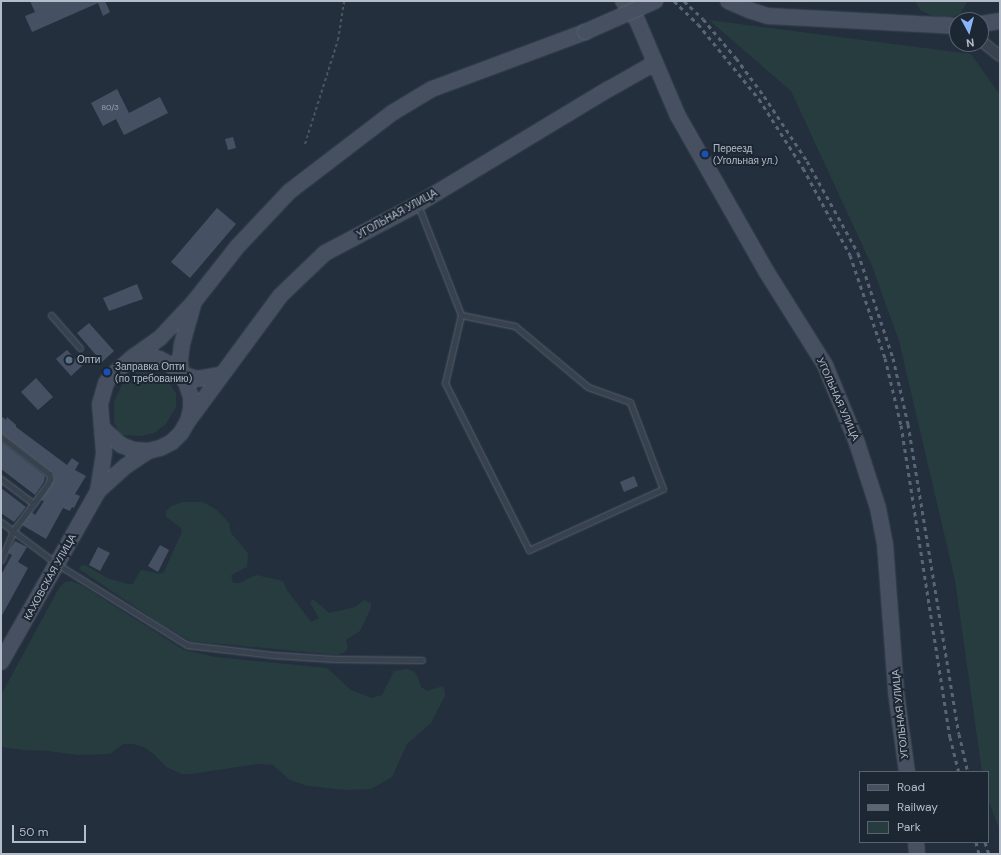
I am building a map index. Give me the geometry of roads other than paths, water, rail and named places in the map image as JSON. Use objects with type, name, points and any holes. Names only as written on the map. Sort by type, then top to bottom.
[{"type":"main road","name":"УГОЛЬНАЯ УЛИЦА","points":[[623,1],[637,20],[678,116],[766,271],[825,365],[858,443],[878,508],[885,544],[896,692],[907,771]]},
{"type":"main road","points":[[98,490],[104,453],[100,404],[106,383],[111,376],[160,338],[193,303],[236,247],[290,191],[392,113],[432,89],[585,32],[655,1]]},
{"type":"main road","points":[[728,1],[768,16],[949,27]]},
{"type":"main road","points":[[989,23],[1000,21]]},
{"type":"main road","name":"УГОЛЬНАЯ УЛИЦА","points":[[188,421],[220,375],[280,296],[325,253],[418,204],[655,63]]},
{"type":"main road","points":[[181,374],[180,360],[182,344],[193,303]]},
{"type":"main road","points":[[103,429],[121,445],[134,450],[148,450],[160,448],[172,442],[188,421],[191,409],[191,397],[181,374],[171,365],[160,359],[146,356],[133,358]]},
{"type":"main road","points":[[181,374],[197,379],[220,375]]},
{"type":"main road","points":[[98,490],[126,466],[148,450]]},
{"type":"main road","name":"КАХОВСКАЯ УЛИЦА","points":[[1,662],[98,490]]},
{"type":"main road","points":[[916,843],[917,854]]},
{"type":"street","points":[[989,47],[1000,56]]},
{"type":"lane","points":[[418,204],[461,315],[445,383],[529,550],[663,489],[630,402],[588,387],[515,326],[461,315]]},
{"type":"lane","points":[[51,315],[80,348]]},
{"type":"lane","points":[[1,437],[50,476],[48,484],[13,531],[1,560]]},
{"type":"lane","points":[[1,479],[34,504]]},
{"type":"lane","points":[[1,522],[57,564],[187,645],[272,655],[336,659],[422,660]]},
{"type":"railway","points":[[674,1],[698,24],[759,99],[803,168],[850,255],[885,358],[901,425],[950,737],[959,771]]},
{"type":"railway","points":[[684,1],[703,19],[736,58],[764,96],[807,161],[858,253],[893,358],[908,424],[959,734],[968,771]]},
{"type":"railway","points":[[976,843],[979,854]]},
{"type":"railway","points":[[985,843],[989,854]]},
{"type":"place","name":"Переезд (Угольная ул.)","points":[[705,154]]},
{"type":"place","name":"Опти","points":[[69,360]]},
{"type":"place","name":"Заправка Опти (по требованию)","points":[[107,372]]}]
